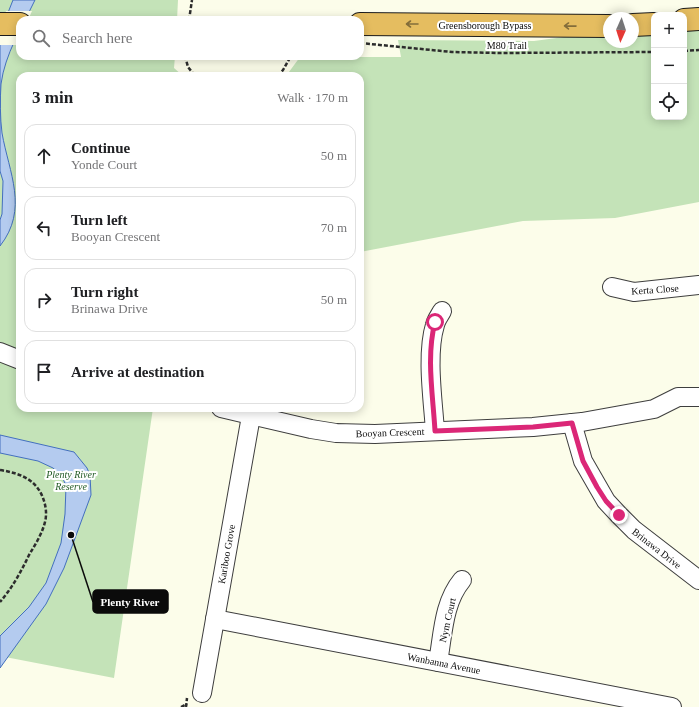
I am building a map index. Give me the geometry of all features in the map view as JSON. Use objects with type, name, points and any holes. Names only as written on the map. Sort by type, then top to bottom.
[{"type":"highway","points":[[687,20],[699,19]]},
{"type":"highway","points":[[0,24],[16,24]]},
{"type":"highway","name":"Greensborough Bypass","points":[[364,24],[603,26]]},
{"type":"highway","points":[[639,25],[651,24]]},
{"type":"street","name":"Kerta Close","points":[[612,288],[634,292],[699,285]]},
{"type":"street","points":[[435,431],[430,356],[431,338],[435,322],[442,311]]},
{"type":"street","points":[[0,352],[16,358]]},
{"type":"street","name":"Booyan Crescent","points":[[236,412],[311,429],[336,433],[375,434],[533,427],[577,423],[654,409],[678,397],[699,397]]},
{"type":"street","name":"Booyan Crescent","points":[[609,417],[653,417],[685,404],[699,401]]},
{"type":"street","name":"Kariboo Grove","points":[[202,693],[251,416]]},
{"type":"street","name":"Brinawa Drive","points":[[577,423],[583,461],[606,501],[634,530],[699,580]]},
{"type":"street","name":"Nym Court","points":[[438,662],[450,598],[462,580]]},
{"type":"street","name":"Wanbanna Avenue","points":[[215,619],[672,707]]},
{"type":"path","points":[[190,16],[192,0]]},
{"type":"path","name":"M80 Trail","points":[[364,43],[452,52],[651,52]]},
{"type":"path","points":[[687,51],[699,50]]},
{"type":"path","points":[[186,60],[188,68],[192,72]]},
{"type":"path","points":[[281,72],[289,60]]},
{"type":"path","points":[[0,470],[25,476],[34,483],[43,497],[46,512],[45,522],[41,533],[14,584],[0,602]]},
{"type":"path","points":[[181,707],[187,704]]},
{"type":"green space","name":"Plenty River Reserve","points":[[0,0],[178,0],[177,16],[16,16],[16,60],[175,60],[174,68],[178,72],[16,72],[16,348],[3,353],[16,358],[16,412],[152,412],[114,678],[0,656]]},
{"type":"green space","points":[[699,18],[699,202],[615,218],[523,221],[364,251],[364,72],[289,72],[298,60],[364,60],[364,57],[401,57],[398,40],[534,41],[603,32],[603,48],[639,48],[639,26],[651,24],[651,120],[687,120],[687,20]]},
{"type":"water","points":[[13,0],[35,0],[27,16],[16,16],[16,39],[6,62],[1,84],[0,108],[0,33]]},
{"type":"water","points":[[0,108],[2,133],[12,177],[15,205],[14,218],[9,232],[0,246],[0,220],[2,214],[3,181],[0,171]]},
{"type":"water","points":[[0,435],[74,452],[87,468],[90,475],[91,495],[64,568],[46,604],[0,668],[0,636],[29,607],[46,583],[61,543],[65,514],[66,486],[62,476],[53,468],[38,461],[0,453]]},
{"type":"pier","points":[[6,11],[32,11],[30,16],[16,16],[16,45],[0,45],[0,28]]},
{"type":"place","name":"Plenty River","points":[[71,535]]},
{"type":"route","points":[[435,322],[431,338],[430,356],[435,431],[533,427],[572,423],[583,461],[606,501],[619,515]]}]
